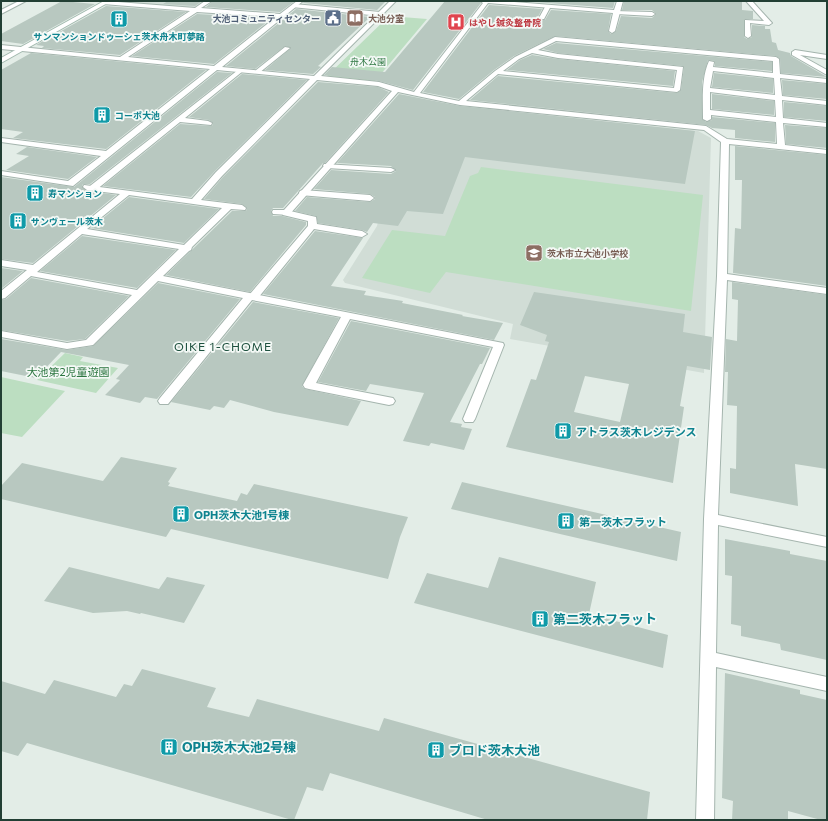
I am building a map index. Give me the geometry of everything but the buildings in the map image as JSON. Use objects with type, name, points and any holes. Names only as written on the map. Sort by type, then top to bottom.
[{"type":"street","points":[[1,12],[23,1]]},
{"type":"street","points":[[121,59],[209,1]]},
{"type":"street","points":[[194,202],[219,174],[393,1]]},
{"type":"street","points":[[483,1],[652,14]]},
{"type":"street","points":[[416,94],[486,1]]},
{"type":"street","points":[[612,31],[620,1]]},
{"type":"street","points":[[748,36],[747,21],[769,23],[749,1]]},
{"type":"street","points":[[1,61],[106,2],[280,16]]},
{"type":"street","points":[[1,173],[70,184],[297,3],[380,14]]},
{"type":"street","points":[[542,18],[548,6]]},
{"type":"street","points":[[460,103],[497,72],[517,58],[555,40],[776,59],[781,147]]},
{"type":"street","points":[[1,47],[379,84],[396,90],[460,103],[707,128],[725,141],[827,152]]},
{"type":"street","points":[[257,72],[287,48]]},
{"type":"street","points":[[497,72],[677,90],[681,68],[558,56],[532,51]]},
{"type":"street","points":[[707,128],[706,90],[712,53]]},
{"type":"street","points":[[827,58],[793,53],[827,73]]},
{"type":"street","points":[[710,69],[827,81]]},
{"type":"street","points":[[240,71],[180,120],[90,188],[242,208]]},
{"type":"street","points":[[164,401],[312,226],[313,218],[281,212],[303,193],[396,90]]},
{"type":"street","points":[[706,90],[827,103]]},
{"type":"street","points":[[706,112],[827,125]]},
{"type":"street","points":[[180,120],[208,123]]},
{"type":"street","points":[[1,140],[107,154]]},
{"type":"street","points":[[705,820],[711,519],[722,276],[725,141]]},
{"type":"street","points":[[327,166],[391,170]]},
{"type":"street","points":[[1,296],[126,193]]},
{"type":"street","points":[[303,193],[370,198]]},
{"type":"street","points":[[1,334],[67,346],[89,342],[188,248],[229,206]]},
{"type":"street","points":[[312,226],[362,234]]},
{"type":"street","points":[[80,230],[188,248]]},
{"type":"street","points":[[1,263],[140,294]]},
{"type":"street","points":[[722,276],[827,290]]},
{"type":"street","points":[[157,278],[499,345],[469,419]]},
{"type":"street","points":[[347,315],[309,385],[389,401]]},
{"type":"street","points":[[711,519],[827,542]]},
{"type":"street","points":[[708,658],[827,684]]},
{"type":"shaded area","points":[[123,1],[206,1],[192,9],[122,2]]},
{"type":"shaded area","name":"茨木市立大池小学校","points":[[454,106],[698,131],[711,138],[704,373],[510,339],[513,324],[345,283],[343,280],[377,226],[380,213]]},
{"type":"green space","name":"舟木公園","points":[[389,16],[427,19],[375,81],[327,76]]},
{"type":"green space","points":[[481,167],[703,195],[691,311],[446,272],[430,293],[362,278],[392,230],[445,236],[470,176],[478,173]]},
{"type":"green space","name":"大池第2児童遊園","points":[[65,353],[83,357],[80,361],[118,368],[96,393],[37,380]]},
{"type":"green space","points":[[1,377],[65,391],[22,437],[1,433]]},
{"type":"place","name":"大池コミュニティセンター","points":[[333,18]]},
{"type":"place","name":"大池分室","points":[[355,18]]},
{"type":"place","name":"サンマンションドゥーシェ茨木舟木町夢路","points":[[119,19]]},
{"type":"place","name":"はやし鍼灸整骨院","points":[[456,22]]},
{"type":"place","name":"コーポ大池","points":[[102,115]]},
{"type":"place","name":"寿マンション","points":[[35,193]]},
{"type":"place","name":"サンヴェール茨木","points":[[18,221]]},
{"type":"place","name":"茨木市立大池小学校","points":[[534,253]]},
{"type":"place","name":"アトラス茨木レジデンス","points":[[563,431]]},
{"type":"place","name":"OPH茨木大池1号棟","points":[[181,514]]},
{"type":"place","name":"第一茨木フラット","points":[[566,521]]},
{"type":"place","name":"第二茨木フラット","points":[[540,619]]},
{"type":"place","name":"OPH茨木大池2号棟","points":[[169,747]]},
{"type":"place","name":"ブロド茨木大池","points":[[436,750]]},
{"type":"district","name":"OIKE 1-CHOME","points":[[223,346]]}]
